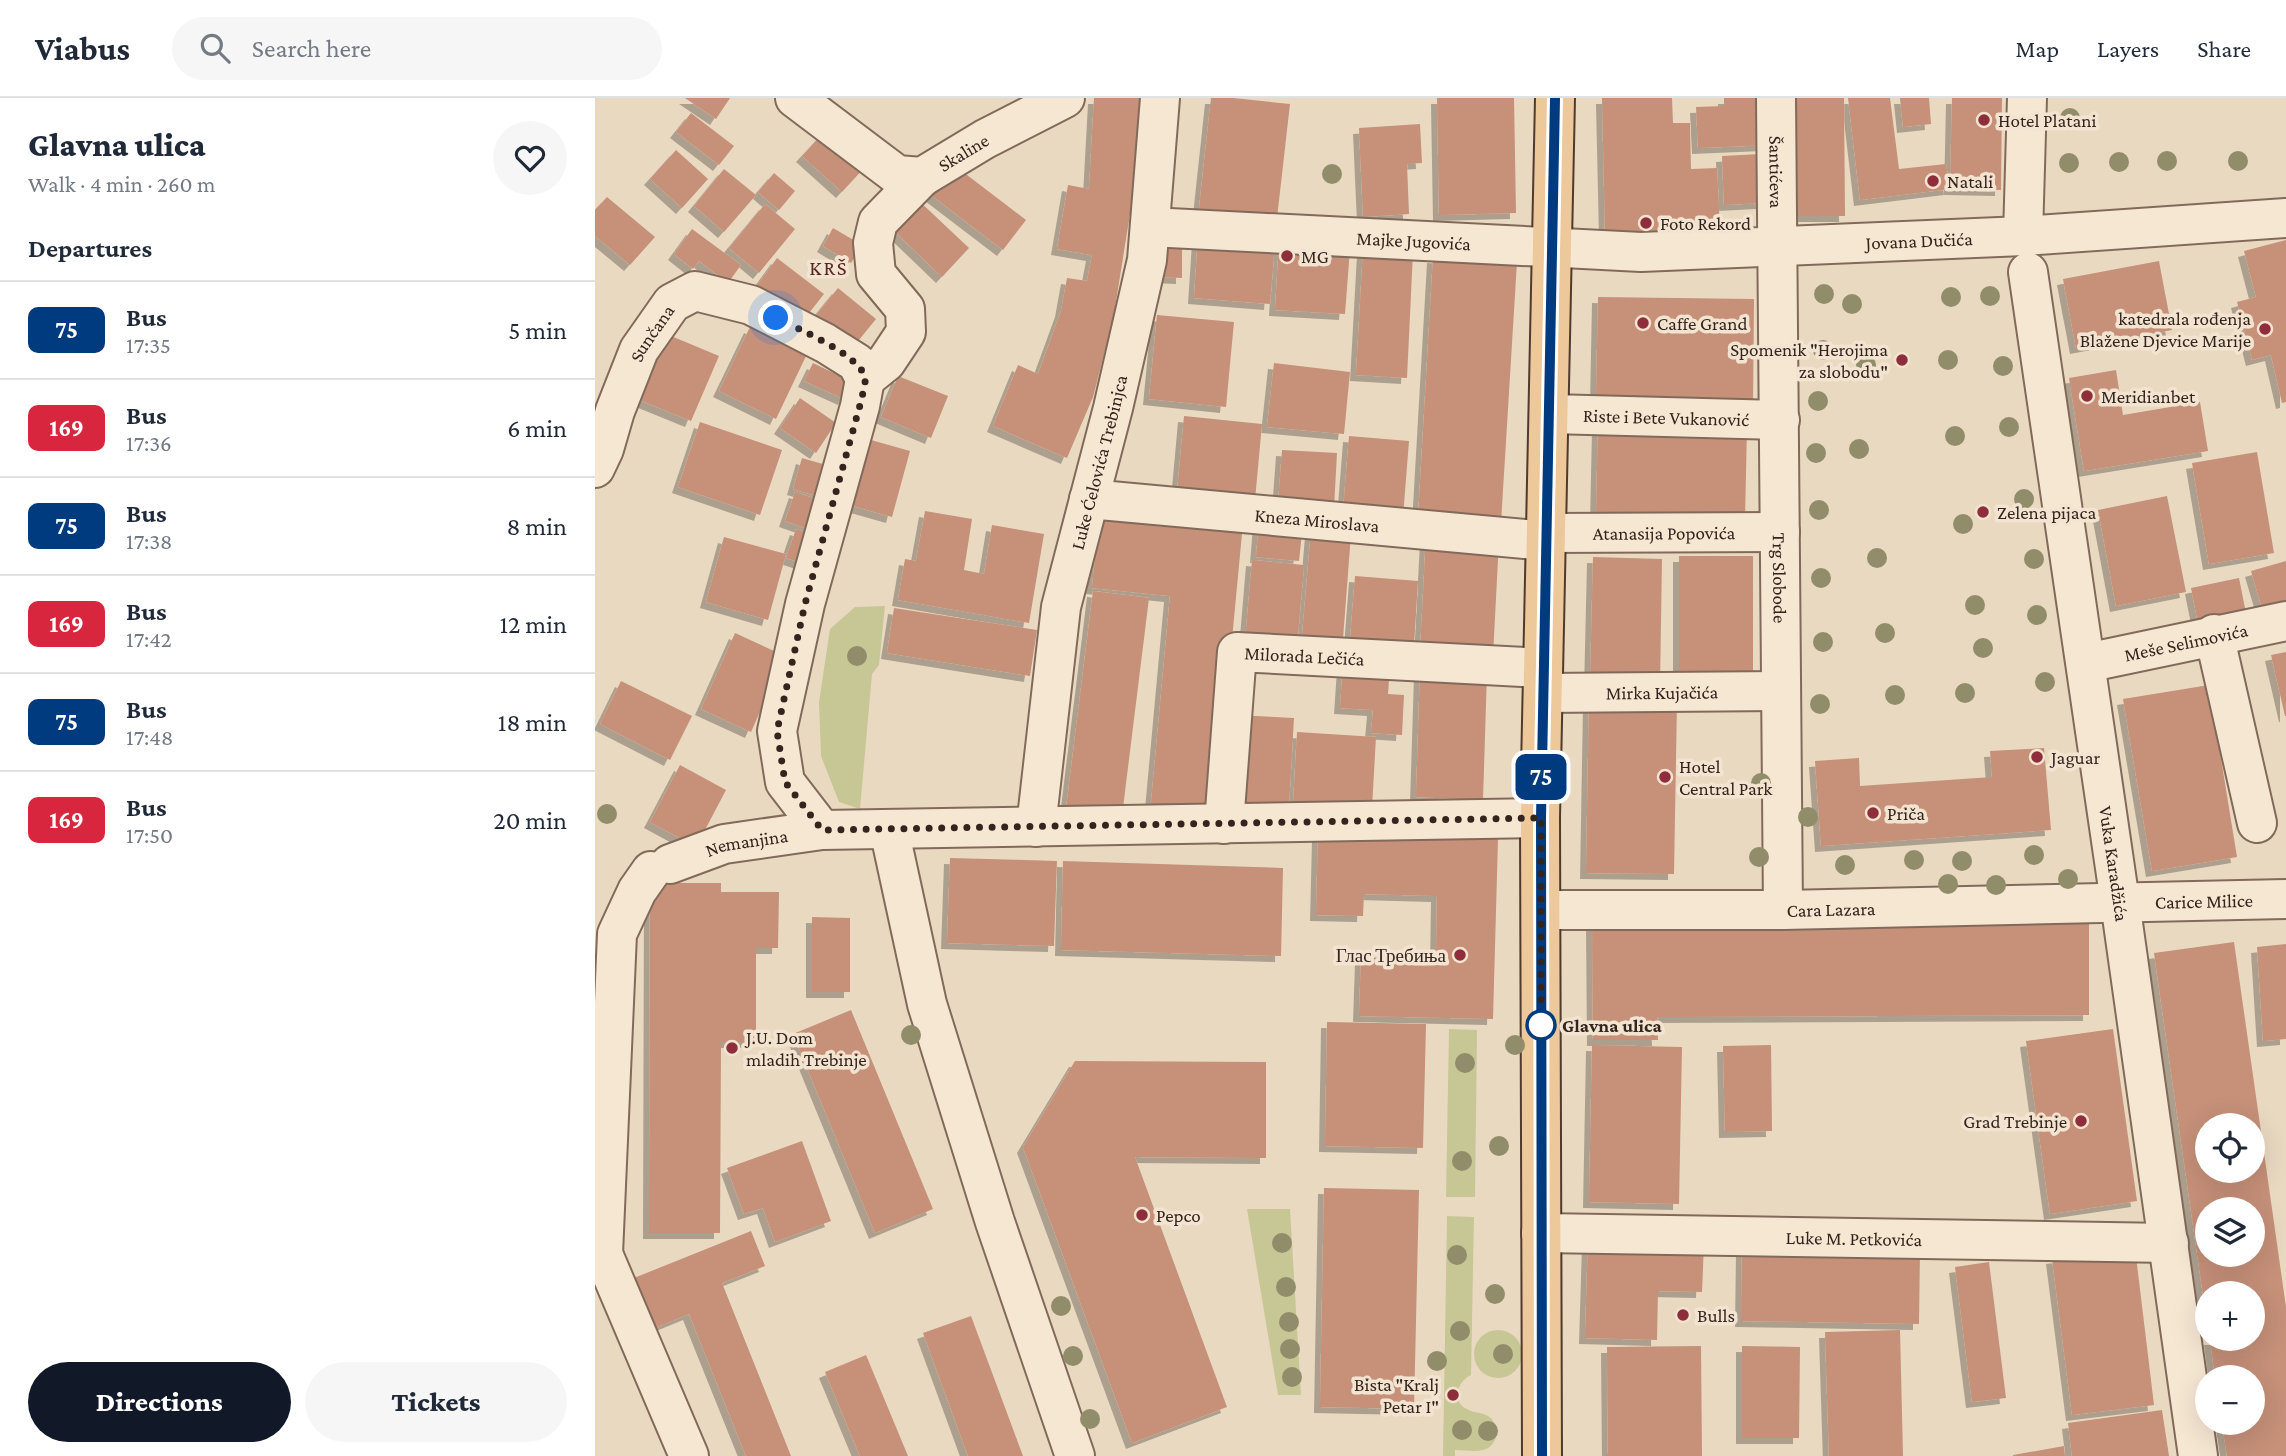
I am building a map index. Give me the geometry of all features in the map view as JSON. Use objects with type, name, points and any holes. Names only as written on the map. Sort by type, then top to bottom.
[{"type":"main road","points":[[1542,1456],[1541,818],[1555,98]]},
{"type":"street","name":"Skaline","points":[[795,98],[897,175],[922,177],[985,139],[1065,98]]},
{"type":"street","name":"Luke Ćelovića Trebinjca","points":[[1036,827],[1061,607],[1113,408],[1147,260],[1160,98]]},
{"type":"street","name":"Šantićeva","points":[[1776,98],[1778,246]]},
{"type":"street","name":"Vuka Karadžića","points":[[2027,98],[2025,254],[2086,663],[2198,1456]]},
{"type":"street","points":[[822,830],[785,782],[777,731],[805,604],[865,379],[886,362],[906,332],[905,309],[876,274],[873,243],[878,222],[922,177]]},
{"type":"street","name":"Jovana Dučića","points":[[1553,248],[1641,252],[1778,246],[2025,254],[2286,218]]},
{"type":"street","name":"Majke Jugovića","points":[[1150,227],[1553,248]]},
{"type":"street","name":"Trg Slobode","points":[[1778,246],[1783,910]]},
{"type":"street","name":"Sunčana","points":[[595,468],[639,350],[672,303],[695,291],[751,305],[825,343],[857,363],[865,379]]},
{"type":"street","name":"Riste i Bete Vukanović","points":[[1550,414],[1780,420]]},
{"type":"street","name":"Kneza Miroslava","points":[[1089,499],[1547,537]]},
{"type":"street","name":"Atanasija Popovića","points":[[1547,537],[1780,532]]},
{"type":"street","name":"Meše Selimovića","points":[[2086,663],[2286,621]]},
{"type":"street","points":[[2214,634],[2256,823]]},
{"type":"street","name":"Milorada Lečića","points":[[1224,824],[1237,652],[1543,680]]},
{"type":"street","name":"Mirka Kujačića","points":[[1543,680],[1781,691]]},
{"type":"street","name":"Nemanjina","points":[[598,1252],[617,934],[637,891],[660,867],[725,844],[822,830],[1541,818]]},
{"type":"street","points":[[888,830],[934,1026],[995,1222],[1075,1456]]},
{"type":"street","name":"Carice Milice","points":[[2120,902],[2286,899]]},
{"type":"street","name":"Cara Lazara","points":[[1542,910],[1783,910],[2120,902]]},
{"type":"street","name":"Luke M. Petkovića","points":[[1541,1233],[2169,1242]]},
{"type":"street","points":[[598,1252],[689,1456]]},
{"type":"green space","points":[[885,606],[879,665],[872,674],[860,809],[839,802],[821,756],[819,702],[830,629],[855,607]]},
{"type":"green space","points":[[1449,1029],[1477,1030],[1475,1197],[1446,1197]]},
{"type":"green space","points":[[1247,1209],[1290,1209],[1301,1395],[1278,1395]]},
{"type":"green space","points":[[1447,1216],[1474,1217],[1471,1375],[1460,1386],[1457,1396],[1467,1409],[1488,1416],[1496,1429],[1495,1440],[1488,1448],[1476,1451],[1455,1450],[1455,1456],[1443,1456]]},
{"type":"green space","points":[[1498,1330],[1515,1337],[1522,1354],[1515,1371],[1498,1378],[1481,1371],[1474,1354],[1481,1337]]},
{"type":"building","points":[[685,98],[730,98],[716,119]]},
{"type":"building","points":[[1094,98],[1140,98],[1135,183],[1113,320],[1093,397],[1067,458],[993,426],[1018,365],[1038,374],[1061,311],[1067,278],[1087,281],[1092,255],[1057,249],[1068,185],[1089,189]]},
{"type":"building","points":[[1211,98],[1290,104],[1277,218],[1199,209]]},
{"type":"building","points":[[1437,98],[1514,98],[1516,213],[1439,215]]},
{"type":"building","points":[[1602,98],[1672,98],[1673,123],[1690,123],[1691,169],[1717,168],[1720,229],[1605,232]]},
{"type":"building","points":[[1724,98],[1767,98],[1769,145],[1698,148],[1696,107],[1724,106]]},
{"type":"building","points":[[1790,98],[1844,98],[1845,216],[1791,216]]},
{"type":"building","points":[[1848,98],[1890,98],[1899,169],[1946,164],[1950,189],[1860,200]]},
{"type":"building","points":[[1900,98],[1929,98],[1931,124],[1903,127]]},
{"type":"building","points":[[1952,98],[2002,98],[2001,190],[1950,189]]},
{"type":"building","points":[[691,113],[734,146],[719,165],[676,132]]},
{"type":"building","points":[[1420,124],[1422,163],[1407,164],[1409,214],[1363,217],[1359,128]]},
{"type":"building","points":[[826,130],[865,167],[842,192],[802,156]]},
{"type":"building","points":[[676,150],[708,179],[682,208],[650,179]]},
{"type":"building","points":[[1760,154],[1762,203],[1724,205],[1722,156]]},
{"type":"building","points":[[954,165],[1026,220],[1003,250],[931,195]]},
{"type":"building","points":[[724,169],[756,195],[724,232],[694,206]]},
{"type":"building","points":[[774,173],[795,191],[779,210],[758,192]]},
{"type":"building","points":[[607,197],[655,237],[630,265],[595,236],[595,210]]},
{"type":"building","points":[[917,199],[969,248],[942,277],[890,227]]},
{"type":"building","points":[[765,204],[795,229],[759,273],[729,248]]},
{"type":"building","points":[[833,228],[862,245],[851,263],[823,246]]},
{"type":"building","points":[[692,229],[741,265],[728,283],[699,261],[693,269],[674,254]]},
{"type":"building","points":[[1198,237],[1275,243],[1270,304],[1194,298]]},
{"type":"building","name":"katedrala rođenja Blažene Djevice Marije","points":[[2286,240],[2286,402],[2282,403],[2271,355],[2252,360],[2237,302],[2256,297],[2244,251]]},
{"type":"building","points":[[1279,244],[1350,249],[1345,314],[1275,310]]},
{"type":"building","points":[[1160,246],[1182,247],[1182,278],[1159,277]]},
{"type":"building","points":[[1363,249],[1413,252],[1407,378],[1356,375]]},
{"type":"building","points":[[1433,257],[1517,262],[1501,523],[1418,518]]},
{"type":"building","points":[[777,258],[824,294],[802,322],[756,287]]},
{"type":"building","points":[[2159,261],[2172,330],[2076,348],[2063,279]]},
{"type":"building","points":[[838,288],[876,319],[850,351],[812,320]]},
{"type":"building","points":[[1598,297],[1754,299],[1753,401],[1596,398]]},
{"type":"building","points":[[1157,315],[1234,322],[1226,407],[1149,399]]},
{"type":"building","points":[[750,327],[807,354],[776,419],[719,391]]},
{"type":"building","points":[[664,333],[719,356],[691,421],[637,399]]},
{"type":"building","points":[[813,363],[852,382],[844,399],[804,381]]},
{"type":"building","points":[[1274,363],[1350,372],[1344,434],[1267,427]]},
{"type":"building","points":[[2116,370],[2123,415],[2200,402],[2208,451],[2084,471],[2069,378]]},
{"type":"building","points":[[898,376],[948,396],[931,438],[881,417]]},
{"type":"building","points":[[800,398],[836,423],[816,453],[780,428]]},
{"type":"building","points":[[1184,416],[1262,424],[1255,500],[1177,493]]},
{"type":"building","points":[[700,422],[782,450],[760,515],[678,487]]},
{"type":"building","points":[[1598,424],[1747,427],[1745,521],[1596,517]]},
{"type":"building","points":[[1349,436],[1409,441],[1403,517],[1343,512]]},
{"type":"building","points":[[864,438],[910,451],[892,517],[846,504]]},
{"type":"building","points":[[1282,450],[1337,453],[1334,508],[1278,505]]},
{"type":"building","points":[[2257,452],[2274,553],[2209,564],[2192,463]]},
{"type":"building","points":[[802,458],[833,467],[823,498],[793,489]]},
{"type":"building","points":[[795,492],[821,501],[811,530],[785,521]]},
{"type":"building","points":[[2167,496],[2186,592],[2116,606],[2098,510]]},
{"type":"building","points":[[1100,508],[1243,523],[1215,820],[1150,814],[1170,596],[1092,588]]},
{"type":"building","points":[[925,511],[972,519],[964,570],[984,574],[992,525],[1044,534],[1029,623],[898,600],[905,559],[916,561]]},
{"type":"building","points":[[1259,520],[1303,524],[1299,561],[1256,557]]},
{"type":"building","points":[[796,529],[818,536],[808,565],[786,558]]},
{"type":"building","points":[[1311,531],[1351,534],[1342,652],[1301,648]]},
{"type":"building","points":[[1426,536],[1499,540],[1493,656],[1420,652]]},
{"type":"building","points":[[724,537],[786,554],[768,620],[706,602]]},
{"type":"building","points":[[1679,556],[1753,556],[1753,682],[1679,682]]},
{"type":"building","points":[[1593,557],[1662,559],[1660,685],[1590,684]]},
{"type":"building","points":[[1252,560],[1304,565],[1297,647],[1245,642]]},
{"type":"building","points":[[2286,561],[2286,608],[2264,615],[2251,571]]},
{"type":"building","points":[[1355,576],[1418,581],[1414,646],[1350,641]]},
{"type":"building","points":[[2239,578],[2246,613],[2198,623],[2191,588]]},
{"type":"building","points":[[1093,591],[1149,598],[1122,816],[1066,809]]},
{"type":"building","points":[[894,608],[1037,630],[1030,676],[887,653]]},
{"type":"building","points":[[735,633],[785,656],[751,732],[701,709]]},
{"type":"building","points":[[2286,652],[2286,716],[2285,716],[2271,655]]},
{"type":"building","points":[[1343,664],[1390,667],[1388,694],[1404,695],[1402,735],[1371,733],[1373,710],[1340,708]]},
{"type":"building","points":[[1420,670],[1487,673],[1483,800],[1416,797]]},
{"type":"building","points":[[621,681],[692,716],[670,760],[600,724]]},
{"type":"building","points":[[2209,685],[2237,857],[2152,871],[2123,699]]},
{"type":"building","points":[[1589,700],[1677,701],[1674,874],[1586,873]]},
{"type":"building","points":[[1238,715],[1294,718],[1289,805],[1233,801]]},
{"type":"building","points":[[1297,732],[1376,737],[1372,808],[1293,805]]},
{"type":"building","points":[[2044,748],[2051,830],[1821,846],[1815,761],[1859,758],[1860,786],[1992,777],[1990,751]]},
{"type":"building","points":[[680,765],[726,790],[696,847],[650,822]]},
{"type":"building","points":[[1318,834],[1498,839],[1493,1019],[1359,1016],[1361,957],[1436,960],[1437,896],[1364,894],[1363,916],[1316,915]]},
{"type":"building","points":[[950,858],[1057,861],[1054,946],[947,943]]},
{"type":"building","points":[[1063,861],[1283,868],[1281,956],[1061,950]]},
{"type":"building","points":[[650,883],[721,883],[721,892],[779,892],[778,948],[756,948],[756,1042],[721,1042],[720,1233],[649,1233]]},
{"type":"building","points":[[812,917],[850,918],[850,992],[812,992]]},
{"type":"building","points":[[2089,918],[2089,1015],[1657,1017],[1658,1040],[1593,1040],[1592,920]]},
{"type":"building","points":[[2234,942],[2258,1113],[2195,1113],[2195,1183],[2265,1183],[2265,1160],[2286,1307],[2286,1456],[2227,1456],[2224,1435],[2265,1435],[2265,1365],[2213,1365],[2212,1351],[2265,1351],[2265,1281],[2201,1281],[2199,1267],[2265,1267],[2265,1197],[2195,1197],[2195,1239],[2154,953]]},
{"type":"building","points":[[2286,944],[2286,1039],[2263,1041],[2257,947]]},
{"type":"building","points":[[851,1010],[933,1209],[875,1233],[793,1034]]},
{"type":"building","points":[[1327,1022],[1426,1024],[1423,1148],[1325,1146]]},
{"type":"building","name":"Grad Trebinje","points":[[2113,1029],[2137,1201],[2050,1214],[2026,1041]]},
{"type":"building","points":[[1592,1045],[1682,1047],[1679,1204],[1589,1202]]},
{"type":"building","points":[[1771,1045],[1772,1131],[1725,1132],[1723,1046]]},
{"type":"building","points":[[1075,1061],[1266,1062],[1266,1158],[1135,1157],[1227,1407],[1132,1443],[1023,1147]]},
{"type":"building","points":[[802,1141],[831,1221],[775,1242],[763,1208],[744,1214],[727,1168]]},
{"type":"building","points":[[1324,1188],[1419,1190],[1414,1409],[1320,1407]]},
{"type":"building","points":[[751,1231],[765,1266],[722,1283],[791,1456],[746,1456],[689,1314],[650,1330],[629,1280]]},
{"type":"building","points":[[1588,1239],[1704,1243],[1702,1292],[1658,1291],[1657,1340],[1585,1338]]},
{"type":"building","points":[[1742,1248],[1920,1250],[1919,1324],[1741,1321]]},
{"type":"building","points":[[2135,1248],[2154,1405],[2072,1415],[2052,1258]]},
{"type":"building","points":[[1989,1262],[2006,1398],[1972,1402],[1955,1267]]},
{"type":"building","points":[[971,1316],[1023,1456],[968,1456],[923,1333]]},
{"type":"building","points":[[1900,1330],[1903,1456],[1829,1456],[1825,1332]]},
{"type":"building","points":[[1701,1346],[1702,1456],[1608,1456],[1607,1347]]},
{"type":"building","points":[[1742,1346],[1800,1347],[1799,1438],[1742,1438]]},
{"type":"building","points":[[866,1355],[908,1456],[860,1456],[825,1372]]},
{"type":"building","points":[[2162,1410],[2169,1456],[2072,1456],[2068,1423]]},
{"type":"building","points":[[2064,1446],[2065,1456],[2013,1456],[2013,1455]]},
{"type":"bus line","name":"75","points":[[1542,1456],[1541,818],[1555,98]]},
{"type":"place","name":"Hotel Platani","points":[[1984,120]]},
{"type":"place","name":"Natali","points":[[1933,181]]},
{"type":"place","name":"Foto Rekord","points":[[1646,223]]},
{"type":"place","name":"MG","points":[[1287,256]]},
{"type":"place","name":"Caffe Grand","points":[[1643,323]]},
{"type":"place","name":"katedrala rođenja Blažene Djevice Marije","points":[[2265,329]]},
{"type":"place","name":"Spomenik \"Herojima za slobodu\"","points":[[1902,360]]},
{"type":"place","name":"Meridianbet","points":[[2087,396]]},
{"type":"place","name":"Zelena pijaca","points":[[1983,512]]},
{"type":"place","name":"Jaguar","points":[[2037,757]]},
{"type":"place","name":"Hotel Central Park","points":[[1665,777]]},
{"type":"place","name":"Priča","points":[[1873,813]]},
{"type":"place","name":"Глас Требиња","points":[[1460,955]]},
{"type":"place","name":"Glavna ulica","points":[[1541,1025]]},
{"type":"place","name":"J.U. Dom mladih Trebinje","points":[[732,1048]]},
{"type":"place","name":"Grad Trebinje","points":[[2081,1121]]},
{"type":"place","name":"Pepco","points":[[1142,1215]]},
{"type":"place","name":"Bulls","points":[[1683,1315]]},
{"type":"place","name":"Bista \"Kralj Petar I\"","points":[[1453,1395]]},
{"type":"district","name":"KRŠ","points":[[829,268]]},
{"type":"route","points":[[776,318],[857,363],[865,379],[805,604],[777,731],[785,782],[822,830],[1541,818],[1541,1025]]}]
